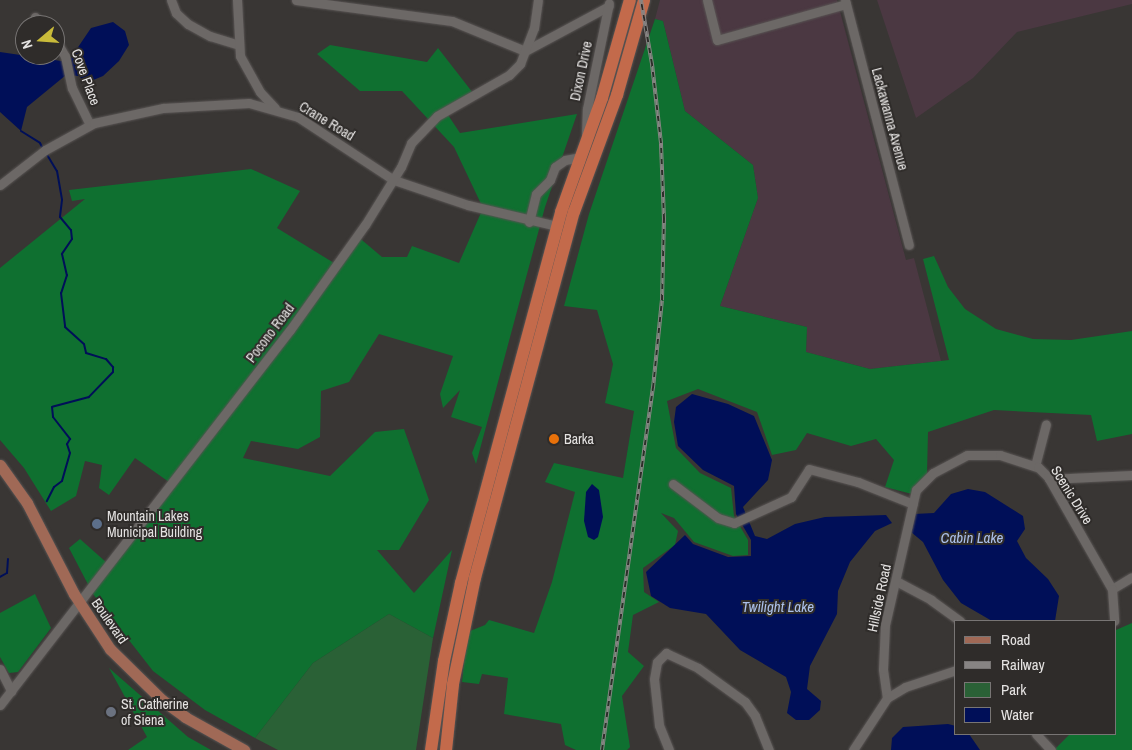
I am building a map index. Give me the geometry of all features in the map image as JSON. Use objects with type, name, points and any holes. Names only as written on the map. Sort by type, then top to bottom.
[{"type":"highway","points":[[431,750],[444,661],[461,583],[557,226],[609,76],[630,0]]},
{"type":"highway","points":[[446,750],[453,684],[477,570],[572,218],[616,95],[644,0]]},
{"type":"main road","name":"Boulevard","points":[[0,465],[37,519],[80,604],[110,649],[156,695],[185,717],[244,750]]},
{"type":"street","points":[[171,0],[176,13],[188,24],[215,38],[237,44]]},
{"type":"street","points":[[237,0],[237,44],[246,70],[275,109]]},
{"type":"street","points":[[296,0],[452,22],[526,50],[609,3]]},
{"type":"street","name":"Pocono Road","points":[[0,705],[290,330],[394,180],[411,143],[429,122],[509,75],[520,64],[526,50],[538,0]]},
{"type":"street","points":[[707,0],[716,40],[846,2]]},
{"type":"street","name":"Lackawanna Avenue","points":[[846,2],[909,245]]},
{"type":"street","name":"Dixon Drive","points":[[585,142],[587,109],[609,3]]},
{"type":"street","name":"Cove Place","points":[[65,57],[71,84],[90,125]]},
{"type":"street","name":"Crane Road","points":[[0,185],[43,151],[90,125],[162,108],[249,103],[275,109],[315,127],[394,180],[529,222],[557,226]]},
{"type":"street","points":[[529,222],[536,194],[550,180],[554,168],[565,160],[580,157]]},
{"type":"street","points":[[1035,466],[1046,424]]},
{"type":"street","name":"Scenic Drive","points":[[913,504],[920,483],[967,454],[1000,455],[1035,466],[1049,478],[1112,589],[1114,620]]},
{"type":"street","points":[[673,484],[718,518],[734,523],[791,497],[809,469],[858,482],[913,504]]},
{"type":"street","points":[[1049,478],[1132,475]]},
{"type":"street","name":"Hillside Road","points":[[887,698],[883,669],[885,625],[913,504]]},
{"type":"street","points":[[1112,589],[1132,577]]},
{"type":"street","points":[[896,580],[931,600],[959,620]]},
{"type":"street","points":[[669,750],[659,725],[654,679],[657,662],[667,653],[698,668],[745,702],[755,716],[769,750]]},
{"type":"street","points":[[0,669],[12,691]]},
{"type":"street","points":[[853,750],[887,698],[905,687],[954,671]]},
{"type":"street","points":[[1037,735],[1051,750]]},
{"type":"shaded area","points":[[660,0],[837,0],[906,260],[914,258],[941,361],[870,369],[806,352],[807,327],[720,306],[758,198],[753,165],[685,111],[663,21],[655,19]]},
{"type":"shaded area","points":[[877,0],[1132,0],[1132,4],[1017,32],[973,78],[916,118]]},
{"type":"green space","points":[[655,19],[663,21],[685,111],[753,165],[758,198],[720,306],[807,327],[806,352],[870,369],[949,360],[923,259],[934,256],[948,287],[965,309],[996,329],[1033,339],[1071,340],[1132,331],[1132,434],[1097,441],[1091,415],[994,410],[928,432],[927,474],[912,494],[885,487],[894,460],[876,439],[851,446],[807,433],[796,450],[772,455],[757,412],[698,389],[667,401],[676,448],[700,473],[731,488],[734,516],[748,540],[748,555],[733,556],[694,542],[674,518],[661,513],[678,531],[675,545],[643,568],[644,592],[659,602],[633,615],[628,652],[644,666],[622,696],[630,747],[627,750],[576,750],[565,745],[561,724],[504,714],[508,678],[482,674],[479,684],[462,682],[465,652],[470,631],[485,625],[489,620],[534,633],[552,582],[575,492],[545,482],[554,463],[623,478],[634,411],[605,403],[613,364],[597,310],[564,306],[589,214]]},
{"type":"green space","points":[[330,45],[427,62],[438,48],[473,93],[444,109],[460,133],[577,114],[545,207],[476,464],[472,453],[482,427],[451,417],[460,390],[443,408],[440,394],[453,356],[379,334],[349,382],[321,391],[320,437],[298,449],[251,441],[243,458],[330,476],[375,432],[404,429],[429,500],[399,550],[377,550],[414,593],[452,550],[433,638],[389,614],[313,663],[255,738],[205,710],[153,671],[93,594],[69,548],[80,539],[107,563],[169,482],[135,458],[109,495],[99,488],[102,465],[85,461],[76,496],[51,511],[24,468],[0,440],[0,268],[85,199],[72,201],[69,190],[251,169],[300,191],[277,228],[334,263],[356,235],[382,257],[407,257],[412,246],[459,263],[483,208],[454,147],[402,91],[360,91],[317,54]]},
{"type":"green space","points":[[35,594],[51,628],[18,672],[9,673],[0,657],[0,613]]},
{"type":"green space","points":[[389,614],[433,638],[416,750],[278,750],[255,738],[313,663]]},
{"type":"green space","points":[[1132,623],[1132,750],[1054,750],[1069,735],[1117,735],[1117,630]]},
{"type":"green space","points":[[109,668],[188,737],[211,750],[128,750],[147,737]]},
{"type":"water","points":[[113,22],[125,31],[129,45],[119,61],[103,76],[86,83],[79,76],[66,75],[27,107],[21,131],[0,112],[0,52],[15,54],[15,65],[65,65],[65,62],[68,62],[91,28]]},
{"type":"water","name":"Twilight Lake","points":[[692,394],[728,404],[754,416],[772,460],[768,480],[743,507],[755,536],[767,539],[795,524],[825,517],[886,515],[892,523],[875,531],[850,562],[838,591],[837,614],[810,666],[807,689],[821,701],[820,710],[809,720],[796,720],[787,713],[791,692],[786,677],[740,650],[706,614],[670,608],[651,596],[646,572],[685,535],[693,544],[728,557],[751,556],[751,540],[736,514],[734,486],[703,470],[678,446],[674,422],[676,407]]},
{"type":"water","points":[[592,484],[599,490],[603,517],[598,537],[594,540],[588,537],[584,521],[586,492]]},
{"type":"water","name":"Cabin Lake","points":[[968,489],[985,492],[1023,516],[1025,529],[1017,541],[1026,558],[1048,579],[1059,596],[1055,620],[990,620],[961,603],[943,580],[923,542],[911,532],[914,514],[934,513],[951,494]]},
{"type":"water","points":[[948,724],[954,726],[954,735],[970,735],[980,750],[891,750],[892,738],[903,727]]},
{"type":"waterway","points":[[21,131],[40,143],[43,149]]},
{"type":"waterway","points":[[46,153],[57,171],[62,200],[60,217],[71,230],[72,239],[62,254],[67,275],[61,293],[65,327],[84,344],[86,353],[106,359],[113,367],[113,372],[89,397],[52,407],[53,417],[70,439],[67,444],[70,453],[62,481],[54,487],[47,501]]},
{"type":"waterway","points":[[0,577],[7,573],[8,559]]},
{"type":"railway","points":[[602,750],[653,388],[662,300],[664,219],[661,143],[652,64],[641,0]]},
{"type":"place","name":"Barka","points":[[554,439]]},
{"type":"place","name":"Mountain Lakes Municipal Building","points":[[97,524]]},
{"type":"place","name":"St. Catherine of Siena","points":[[111,712]]}]
